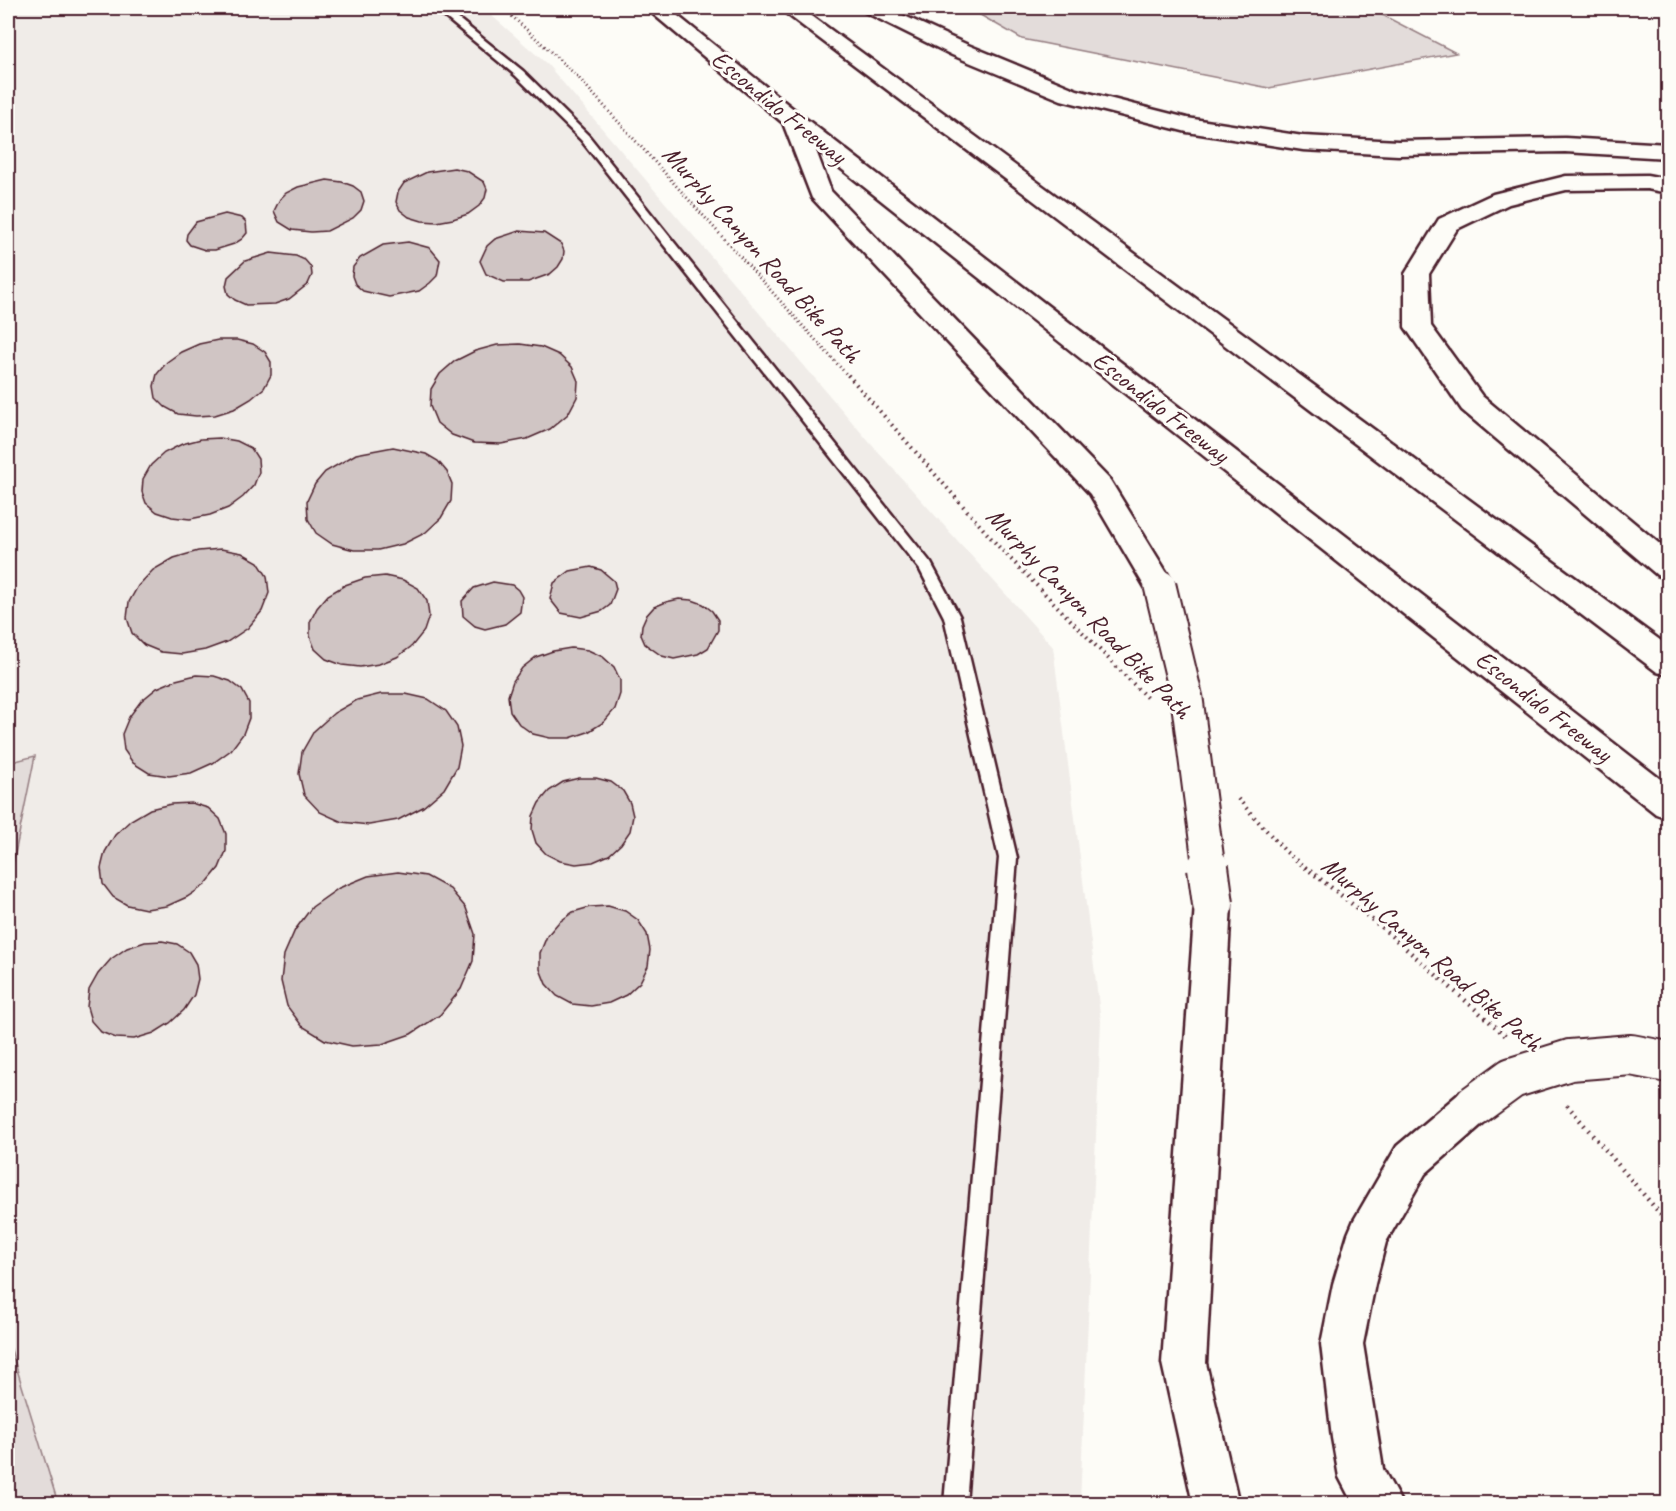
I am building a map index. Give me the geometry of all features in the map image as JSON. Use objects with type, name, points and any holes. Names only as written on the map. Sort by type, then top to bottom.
[{"type":"highway","name":"Escondido Freeway","points":[[656,8],[793,120],[1668,804]]},
{"type":"highway","points":[[789,8],[1668,663]]},
{"type":"highway","points":[[872,8],[960,50],[1069,95],[1187,125],[1303,143],[1398,148],[1565,145],[1668,151]]},
{"type":"highway","points":[[793,120],[820,193],[1100,487],[1160,586],[1187,699],[1213,904],[1184,1364],[1216,1503]]},
{"type":"highway","points":[[1668,186],[1647,183],[1566,183],[1501,199],[1448,224],[1417,274],[1418,327],[1472,403],[1668,567]]},
{"type":"highway","points":[[1371,1495],[1354,1438],[1342,1344],[1354,1284],[1368,1234],[1411,1160],[1475,1105],[1512,1078],[1570,1060],[1631,1055],[1668,1062]]},
{"type":"lane","points":[[439,8],[519,73],[585,138],[926,567],[952,616],[1008,858],[955,1503]]},
{"type":"path","name":"Murphy Canyon Road Bike Path","points":[[503,8],[578,76],[777,295],[999,547],[1150,701]]},
{"type":"path","name":"Murphy Canyon Road Bike Path","points":[[1238,798],[1286,852],[1380,926],[1514,1043]]},
{"type":"path","points":[[1565,1103],[1668,1223]]},
{"type":"shaded area","points":[[8,8],[483,8],[547,64],[870,443],[1053,647],[1101,1021],[1080,1503],[58,1503],[8,1340],[8,888],[35,757],[8,763]]},
{"type":"shaded area","points":[[968,8],[1369,8],[1456,53],[1269,88],[1022,39]]},
{"type":"shaded area","points":[[35,756],[8,888],[8,763]]},
{"type":"shaded area","points":[[8,1340],[57,1500],[58,1503],[8,1503]]},
{"type":"building","points":[[454,168],[467,171],[484,182],[487,189],[485,198],[479,206],[468,214],[437,222],[409,217],[400,210],[396,202],[398,192],[404,183],[427,172]]},
{"type":"building","points":[[327,180],[342,182],[361,192],[364,201],[361,210],[353,218],[327,231],[311,232],[292,230],[279,222],[274,211],[286,193],[298,187]]},
{"type":"building","points":[[225,214],[242,218],[246,222],[247,233],[242,239],[215,250],[205,250],[190,245],[186,240],[187,234],[196,222]]},
{"type":"building","points":[[519,231],[544,233],[561,244],[564,251],[563,259],[558,267],[550,274],[528,282],[504,282],[486,274],[480,261],[487,246],[495,239]]},
{"type":"building","points":[[408,242],[430,248],[440,260],[437,276],[430,283],[419,291],[389,297],[363,291],[355,284],[352,276],[353,267],[360,258],[383,245]]},
{"type":"building","points":[[271,253],[296,256],[305,260],[311,267],[312,275],[308,284],[289,299],[275,304],[246,305],[228,294],[226,286],[228,277],[245,261]]},
{"type":"building","points":[[218,340],[237,340],[253,344],[265,352],[271,362],[271,375],[264,388],[234,409],[215,415],[178,414],[165,407],[156,398],[154,386],[157,374],[167,362],[181,352],[199,344]]},
{"type":"building","points":[[520,344],[541,347],[559,355],[572,367],[578,381],[577,397],[568,414],[550,429],[527,439],[501,444],[474,443],[452,435],[437,423],[430,406],[431,389],[440,374],[455,361],[475,351],[497,345]]},
{"type":"building","points":[[220,438],[237,441],[251,448],[258,459],[259,472],[254,485],[243,497],[228,508],[190,519],[157,512],[146,503],[142,492],[143,479],[151,465],[164,453],[182,444],[201,439]]},
{"type":"building","points":[[393,447],[426,454],[438,461],[447,472],[452,484],[451,501],[441,518],[425,533],[403,544],[378,550],[354,550],[332,544],[316,533],[308,519],[307,501],[315,484],[325,472],[356,454]]},
{"type":"building","points":[[221,549],[242,553],[258,562],[267,576],[269,593],[262,611],[248,628],[227,642],[205,650],[182,654],[161,652],[144,645],[132,633],[127,618],[129,602],[138,586],[153,570],[174,558],[198,551]]},
{"type":"building","points":[[591,567],[601,570],[614,581],[616,589],[610,605],[602,611],[581,617],[561,613],[550,599],[554,583],[570,571]]},
{"type":"building","points":[[385,576],[403,580],[418,588],[427,601],[429,616],[424,631],[412,646],[397,657],[379,664],[360,667],[342,665],[326,659],[315,649],[310,636],[310,622],[317,608],[328,595],[345,585],[365,578]]},
{"type":"building","points":[[493,582],[512,585],[518,590],[522,597],[520,612],[505,624],[485,629],[475,626],[463,616],[462,601],[474,588]]},
{"type":"building","points":[[679,599],[703,604],[712,611],[718,620],[718,630],[708,648],[698,654],[674,659],[662,656],[645,644],[641,635],[646,616],[654,607]]},
{"type":"building","points":[[571,648],[588,650],[603,657],[614,667],[620,680],[620,694],[615,709],[604,722],[588,732],[570,738],[550,738],[533,734],[519,724],[510,711],[508,696],[513,681],[522,668],[536,657]]},
{"type":"building","points":[[196,675],[214,676],[230,681],[242,690],[249,703],[249,718],[243,734],[231,750],[213,763],[191,773],[169,776],[149,773],[133,763],[124,750],[122,734],[129,717],[141,701],[157,688]]},
{"type":"building","points":[[381,694],[406,694],[428,699],[446,711],[457,727],[461,746],[457,767],[444,789],[423,807],[398,820],[369,825],[342,822],[320,812],[304,795],[299,774],[302,752],[314,731],[334,713],[357,700]]},
{"type":"building","points":[[579,778],[596,778],[611,782],[623,791],[630,803],[633,816],[630,831],[609,855],[593,862],[576,864],[560,861],[546,854],[536,843],[532,830],[533,816],[539,803],[549,791],[563,782]]},
{"type":"building","points":[[191,803],[208,808],[220,819],[226,834],[226,851],[219,868],[205,885],[167,906],[146,909],[127,905],[113,897],[103,884],[101,868],[105,852],[115,835],[131,820],[150,809],[171,804]]},
{"type":"building","points":[[398,872],[426,876],[450,889],[466,908],[475,934],[473,961],[461,989],[440,1015],[411,1034],[382,1044],[352,1046],[325,1040],[302,1026],[287,1006],[281,981],[284,955],[295,930],[312,907],[339,888],[368,876]]},
{"type":"building","points":[[608,906],[625,911],[638,920],[647,934],[650,950],[648,966],[640,982],[626,995],[609,1003],[591,1006],[572,1004],[557,996],[546,984],[540,969],[540,953],[547,936],[558,923],[573,912],[590,907]]},
{"type":"building","points":[[162,941],[177,944],[189,952],[196,964],[198,979],[194,995],[184,1010],[154,1033],[134,1039],[116,1038],[101,1032],[91,1021],[87,1007],[89,990],[98,974],[111,959],[127,948],[145,942]]}]
